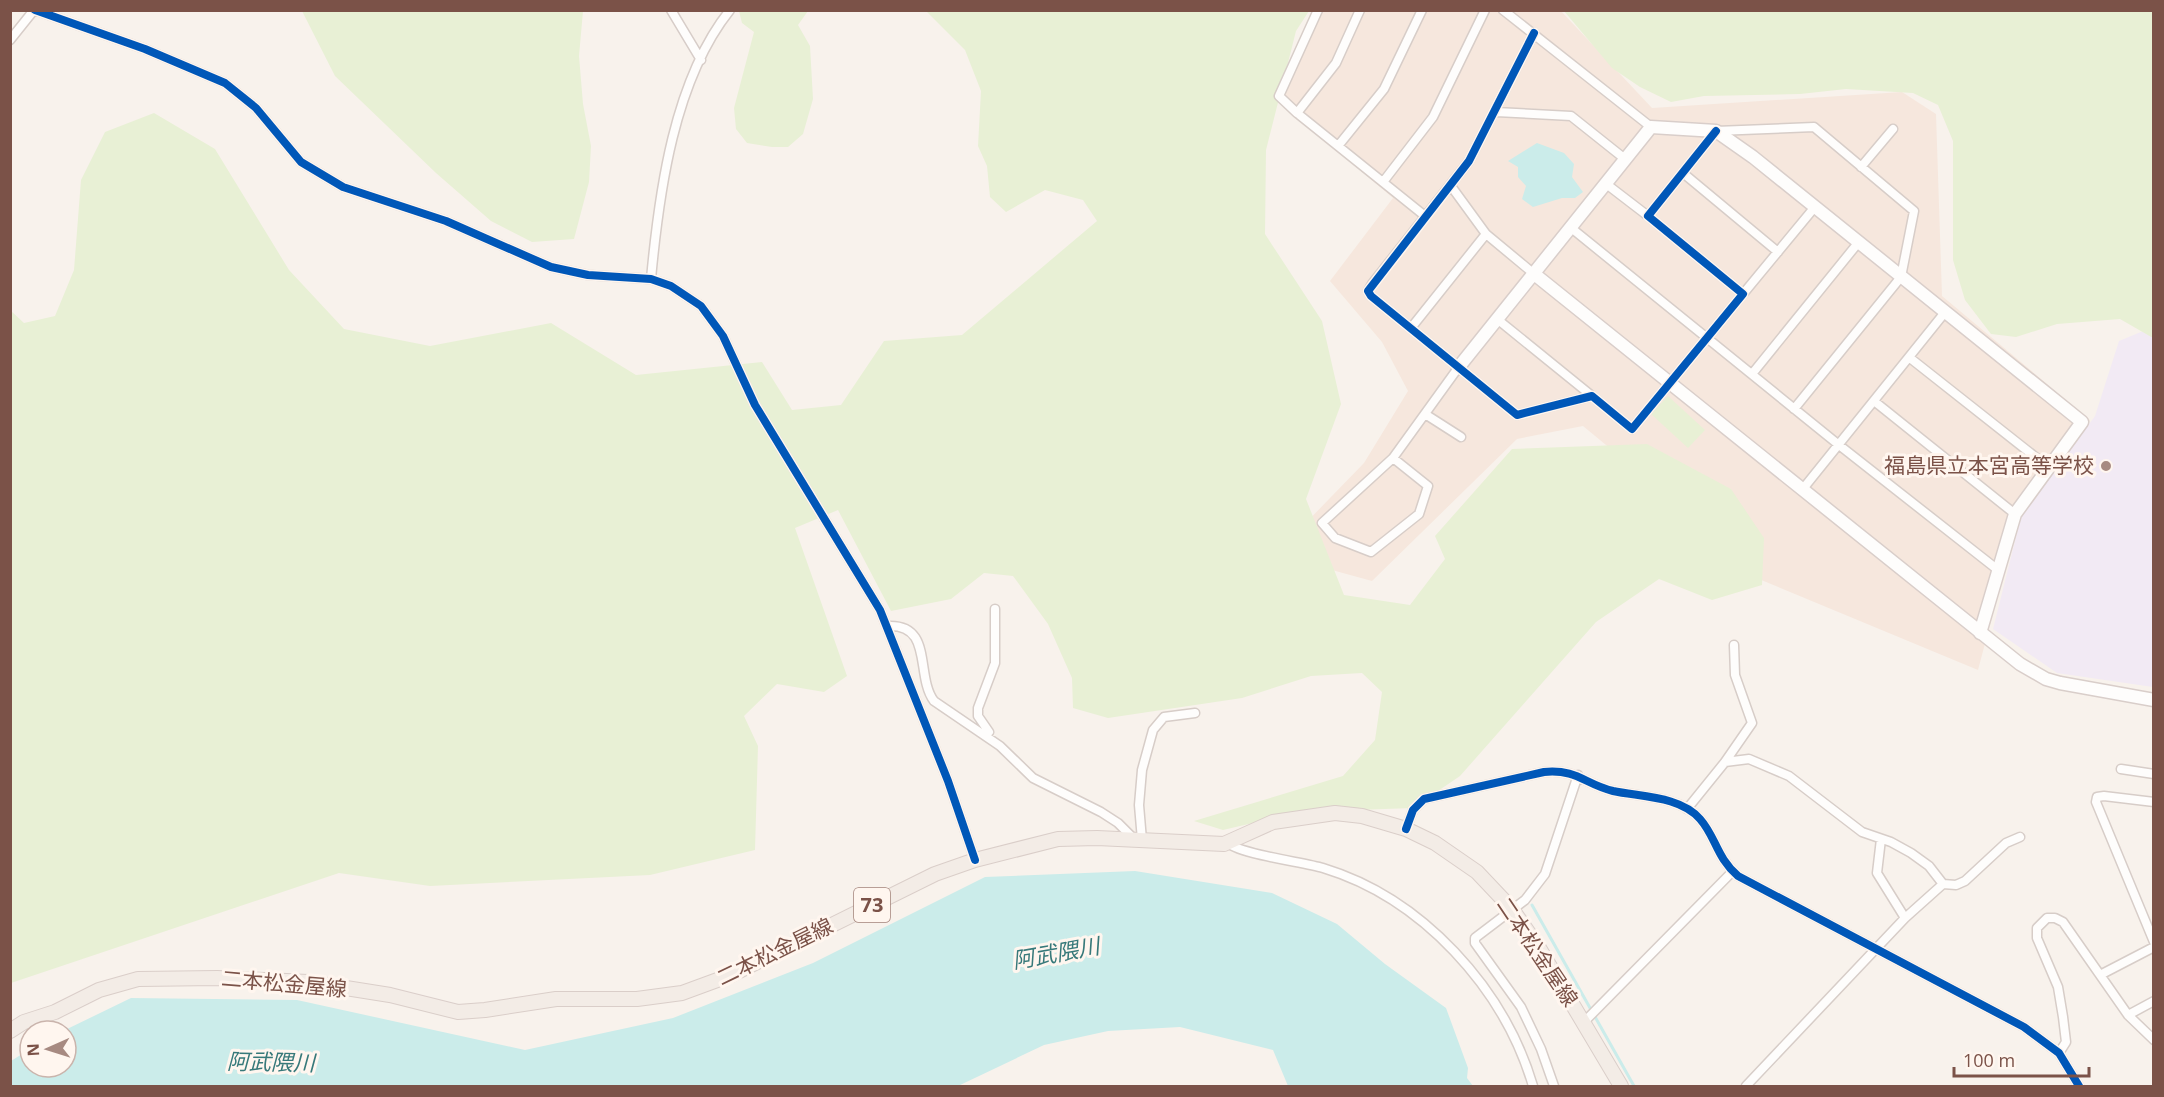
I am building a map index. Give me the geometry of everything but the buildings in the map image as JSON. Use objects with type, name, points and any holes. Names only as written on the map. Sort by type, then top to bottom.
[{"type":"main road","name":"二本松金屋線","points":[[10,1031],[24,1022],[55,1012],[99,990],[138,979],[217,978],[308,982],[390,995],[458,1012],[485,1011],[556,999],[637,999],[682,993],[731,975],[935,874],[975,860],[1058,839],[1139,840],[1196,844],[1227,842],[1273,822],[1335,813],[1362,816],[1406,829],[1435,843],[1469,867],[1512,909],[1555,973],[1589,1017],[1621,1086]]},
{"type":"street","points":[[10,40],[34,10],[145,49],[225,83],[256,108],[301,162],[343,187],[446,221],[550,267],[588,275],[651,279],[671,286],[688,296],[710,316],[723,336],[755,405],[861,578],[887,626],[948,781],[975,860]]},
{"type":"street","points":[[671,10],[701,60]]},
{"type":"street","points":[[651,279],[660,191],[666,162],[692,80],[730,10]]},
{"type":"street","points":[[1318,10],[1279,96],[1425,216]]},
{"type":"street","points":[[1297,112],[1336,63],[1360,10]]},
{"type":"street","points":[[1338,146],[1384,89],[1422,10]]},
{"type":"street","points":[[1383,182],[1433,117],[1485,10]]},
{"type":"street","points":[[1503,10],[1651,128],[1716,131],[1814,127],[1914,211],[1901,277],[1794,409]]},
{"type":"street","points":[[1534,33],[1496,112],[1469,161],[1368,291],[1517,415],[1592,396]]},
{"type":"street","points":[[1496,112],[1571,116],[1625,159]]},
{"type":"street","points":[[1393,458],[1428,486],[1419,514],[1371,552],[1335,538],[1322,523],[1393,458],[1458,368],[1651,128]]},
{"type":"street","points":[[1861,166],[1893,129]]},
{"type":"street","points":[[1648,216],[1716,131]]},
{"type":"street","points":[[1716,131],[1753,157],[2082,422],[2015,514],[1980,633]]},
{"type":"street","points":[[1683,172],[1778,252]]},
{"type":"street","points":[[1605,183],[1743,294]]},
{"type":"street","points":[[1451,186],[1486,234],[2020,664],[2046,679],[2088,690],[2154,700]]},
{"type":"street","points":[[1497,319],[1632,429],[1814,208]]},
{"type":"street","points":[[1570,227],[1794,409],[1998,570]]},
{"type":"street","points":[[1411,328],[1486,234]]},
{"type":"street","points":[[1752,374],[1858,243]]},
{"type":"street","points":[[1802,490],[1946,311]]},
{"type":"street","points":[[1910,358],[2048,467]]},
{"type":"street","points":[[1874,401],[2015,514]]},
{"type":"street","points":[[1425,414],[1461,437]]},
{"type":"street","points":[[995,609],[995,663],[978,708],[978,716],[995,742]]},
{"type":"street","points":[[887,626],[904,627],[914,636],[924,664],[928,693],[934,701],[995,742],[1033,778],[1101,812],[1139,840]]},
{"type":"street","points":[[1687,809],[1725,762],[1752,723],[1735,675],[1734,645]]},
{"type":"street","points":[[1139,840],[1139,787],[1153,730],[1164,717],[1195,713]]},
{"type":"street","points":[[1725,762],[1749,759],[1789,776],[1862,832],[1911,853],[1929,866],[1943,884]]},
{"type":"street","points":[[2121,769],[2154,774]]},
{"type":"street","points":[[1406,829],[1413,810],[1424,800],[1544,772],[1563,771],[1578,775],[1610,790],[1662,800],[1687,809],[1700,820],[1721,859],[1733,871],[2024,1027],[2059,1053],[2079,1086]]},
{"type":"street","points":[[1554,1086],[1541,1050],[1521,1007],[1475,943],[1475,938],[1533,891],[1551,863],[1578,775]]},
{"type":"street","points":[[2154,802],[2104,795],[2097,797],[2096,802],[2154,942]]},
{"type":"street","points":[[1746,1086],[1905,918],[1943,884],[1956,885],[1965,881],[2006,843],[2020,837]]},
{"type":"street","points":[[1881,839],[1877,873],[1905,918]]},
{"type":"street","points":[[1227,842],[1236,850],[1275,856],[1325,868],[1398,905],[1434,932],[1456,954],[1489,994],[1525,1060],[1533,1086]]},
{"type":"street","points":[[1589,1017],[1733,871]]},
{"type":"street","points":[[2059,1053],[2066,1042],[2058,987],[2037,938],[2037,928],[2041,922],[2055,918],[2063,922],[2128,1015],[2154,1040]]},
{"type":"street","points":[[2100,975],[2154,947]]},
{"type":"street","points":[[2128,1015],[2154,1001]]},
{"type":"shaded area","points":[[1560,10],[1652,108],[1902,92],[1936,114],[1942,296],[2090,420],[2019,515],[1978,670],[1655,536],[1623,459],[1583,426],[1517,439],[1372,581],[1321,567],[1298,531],[1364,463],[1408,391],[1382,342],[1330,281],[1393,198],[1275,98],[1323,11]]},
{"type":"shaded area","name":"福島県立本宮高等学校","points":[[2153,327],[2153,687],[2057,673],[1993,629],[2021,517],[2095,416],[2119,341]]},
{"type":"green space","points":[[302,11],[583,11],[579,56],[583,104],[591,146],[589,182],[574,239],[532,242],[491,221],[436,173],[335,76]]},
{"type":"green space","points":[[739,11],[808,11],[798,25],[810,46],[813,99],[803,134],[788,147],[747,143],[736,129],[734,108],[754,32],[742,23]]},
{"type":"green space","points":[[926,11],[1309,11],[1296,31],[1266,150],[1265,234],[1322,321],[1341,404],[1306,499],[1344,595],[1410,605],[1445,559],[1435,536],[1512,449],[1647,444],[1731,489],[1764,538],[1762,585],[1712,600],[1659,579],[1596,622],[1460,776],[1413,808],[1300,812],[1223,830],[1194,821],[1343,776],[1375,740],[1382,692],[1362,673],[1311,676],[1242,698],[1108,718],[1073,708],[1072,678],[1048,624],[1013,576],[984,573],[951,599],[891,611],[838,510],[795,528],[847,676],[824,692],[777,684],[744,716],[758,746],[755,850],[650,875],[430,886],[339,873],[11,983],[10,310],[24,323],[55,316],[74,270],[81,180],[105,132],[154,113],[215,149],[289,270],[344,329],[430,346],[551,323],[636,375],[762,362],[792,410],[841,405],[884,341],[962,335],[1097,221],[1083,200],[1045,190],[1006,212],[990,197],[987,166],[978,146],[981,91],[965,50]]},
{"type":"green space","points":[[1564,11],[2153,11],[2153,338],[2120,319],[2057,324],[2016,337],[1991,334],[1965,300],[1953,260],[1953,141],[1938,105],[1913,93],[1846,89],[1800,94],[1704,96],[1671,102],[1640,87],[1612,68]]},
{"type":"green space","points":[[1668,396],[1705,430],[1688,448],[1651,414]]},
{"type":"water","points":[[1537,143],[1564,153],[1574,164],[1572,177],[1583,192],[1575,198],[1562,198],[1533,207],[1522,199],[1526,186],[1518,177],[1518,167],[1508,161]]},
{"type":"water","name":"阿武隈川","points":[[1135,871],[1272,893],[1337,924],[1385,964],[1446,1008],[1468,1068],[1467,1078],[1473,1086],[1288,1086],[1273,1050],[1180,1027],[1108,1031],[1044,1045],[958,1086],[11,1086],[11,1061],[18,1057],[18,1079],[78,1079],[78,1024],[131,998],[297,1000],[525,1050],[673,1018],[813,963],[985,877]]},
{"type":"waterway","points":[[1532,905],[1634,1086]]},
{"type":"cycle path","points":[[35,10],[145,49],[225,83],[256,108],[301,162],[343,187],[446,221],[551,267],[588,275],[651,279],[671,286],[701,306],[723,336],[755,405],[880,610],[948,781],[975,860]]},
{"type":"cycle path","points":[[1534,33],[1469,161],[1368,291],[1371,296],[1517,415],[1592,396],[1632,429],[1743,294],[1648,216],[1716,131]]},
{"type":"cycle path","points":[[1406,829],[1413,810],[1424,799],[1544,772],[1565,773],[1613,791],[1648,796],[1682,806],[1692,811],[1700,819],[1725,862],[1738,876],[2024,1027],[2059,1053],[2079,1086]]},
{"type":"place","name":"福島県立本宮高等学校","points":[[2106,466]]}]
